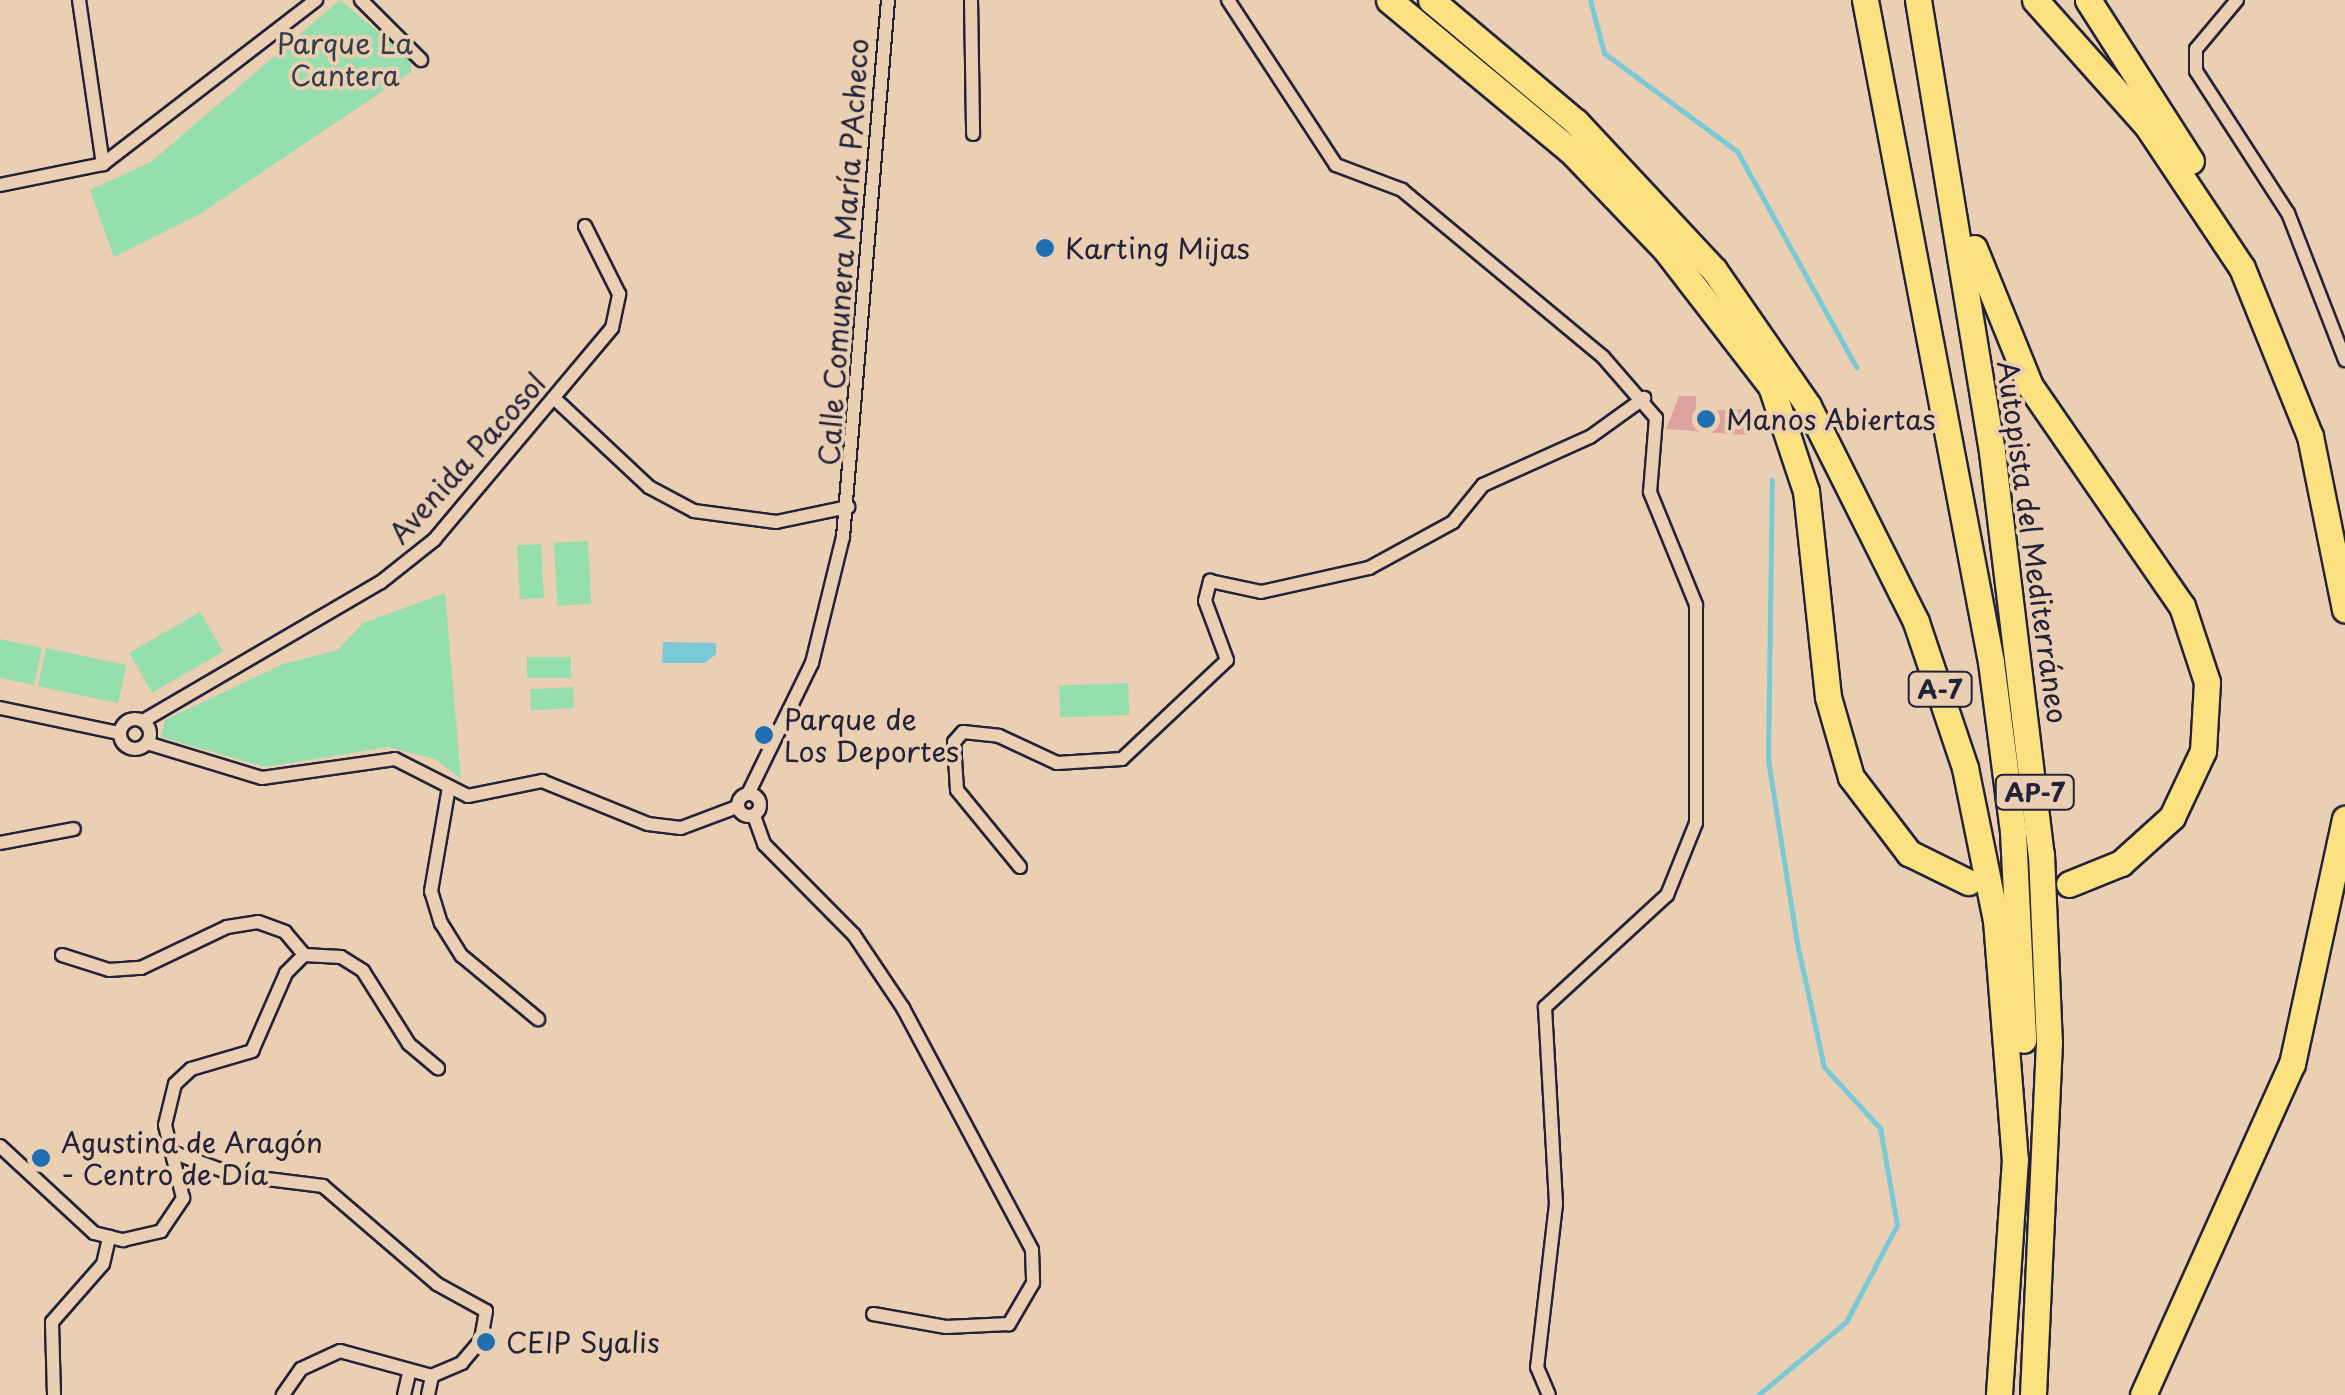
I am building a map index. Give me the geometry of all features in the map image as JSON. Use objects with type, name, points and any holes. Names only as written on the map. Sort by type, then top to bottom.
[{"type":"highway","points":[[1389,0],[1572,152],[1665,249],[1771,386],[1806,491],[1828,696],[1851,777],[1909,853],[1968,882]]},
{"type":"highway","name":"A-7","points":[[1431,0],[1576,122],[1714,270],[1808,406],[1874,524],[1942,694],[1983,842],[2014,1160],[1998,1395]]},
{"type":"highway","name":"AP-7","points":[[1865,0],[1994,681],[2021,969],[2024,1116],[2014,1160]]},
{"type":"highway","name":"Autopista del Mediterráneo","points":[[1918,0],[1952,194],[2041,854],[2048,1078],[2033,1395]]},
{"type":"highway","points":[[2035,0],[2148,127],[2242,268]]},
{"type":"highway","points":[[2088,0],[2196,167],[2242,268],[2310,436],[2345,610]]},
{"type":"highway","points":[[1952,194],[2030,386],[2182,606],[2207,682],[2203,751],[2172,816],[2121,863],[2069,884]]},
{"type":"highway","points":[[2144,1395],[2292,1064],[2322,956],[2345,819]]},
{"type":"street","points":[[80,0],[103,164]]},
{"type":"street","points":[[0,186],[103,164],[316,0]]},
{"type":"street","points":[[361,0],[422,60]]},
{"type":"street","name":"Calle Comunera María PAcheco","points":[[738,808],[812,664],[848,507],[888,0]]},
{"type":"street","points":[[971,0],[973,134]]},
{"type":"street","points":[[1228,0],[1336,165],[1402,190],[1644,398],[1659,435],[1650,492],[1656,523],[1696,605],[1696,823],[1668,895],[1544,1007],[1556,1220],[1537,1367],[1549,1395]]},
{"type":"street","points":[[2236,0],[2196,49],[2196,71],[2288,213],[2345,360]]},
{"type":"street","name":"Avenida Pacosol","points":[[119,733],[128,720],[143,720],[406,564],[555,399],[612,328],[618,294],[585,226]]},
{"type":"street","points":[[1020,867],[957,790],[954,742],[963,732],[999,736],[1057,763],[1122,758],[1228,660],[1205,601],[1210,580],[1261,592],[1369,568],[1453,522],[1483,486],[1590,437],[1644,398]]},
{"type":"street","points":[[555,399],[649,486],[694,511],[776,522],[848,507]]},
{"type":"street","points":[[0,708],[119,733],[133,749],[146,743],[262,778],[412,760],[449,787],[482,797],[542,781],[648,824],[682,828],[738,808],[754,816],[774,856],[854,935],[904,1008],[1032,1250],[1033,1282],[1009,1324],[946,1327],[873,1314]]},
{"type":"street","points":[[143,720],[146,743]]},
{"type":"street","points":[[449,787],[431,891],[441,923],[462,956],[538,1019]]},
{"type":"street","points":[[748,794],[760,802],[754,816]]},
{"type":"street","points":[[0,843],[74,828]]},
{"type":"street","points":[[62,954],[109,970],[141,968],[226,926],[258,922],[284,932],[304,954],[341,957],[363,970],[409,1044],[438,1068]]},
{"type":"street","points":[[0,1146],[71,1221],[109,1237],[142,1238],[175,1216],[183,1198],[177,1154],[165,1125],[176,1084],[191,1069],[252,1050],[286,973],[304,954]]},
{"type":"street","points":[[177,1154],[235,1175],[324,1186],[437,1284],[479,1302],[489,1322],[462,1363],[432,1376],[409,1374],[340,1352],[302,1369],[283,1395]]},
{"type":"street","points":[[54,1395],[52,1322],[103,1264],[109,1237]]},
{"type":"street","points":[[404,1395],[409,1374]]},
{"type":"street","points":[[428,1395],[432,1376]]},
{"type":"green space","name":"Parque La Cantera","points":[[340,0],[411,59],[411,72],[200,214],[114,257],[90,190],[151,162]]},
{"type":"green space","points":[[588,541],[591,604],[557,606],[554,543]]},
{"type":"green space","points":[[541,544],[544,598],[520,599],[517,545]]},
{"type":"green space","points":[[445,593],[461,779],[435,759],[388,747],[265,767],[161,737],[165,720],[283,664],[338,650],[363,623]]},
{"type":"green space","points":[[200,612],[223,652],[152,693],[129,653]]},
{"type":"green space","points":[[0,639],[42,648],[34,685],[0,678]]},
{"type":"green space","points":[[46,648],[126,665],[118,703],[38,686]]},
{"type":"green space","points":[[527,657],[571,657],[571,678],[527,678]]},
{"type":"green space","points":[[1128,683],[1129,715],[1060,717],[1059,685]]},
{"type":"green space","points":[[573,687],[574,708],[531,710],[530,689]]},
{"type":"water","points":[[663,642],[716,643],[716,654],[705,663],[662,663]]},
{"type":"building","name":"Manos Abiertas","points":[[1679,396],[1696,396],[1696,411],[1746,409],[1747,435],[1666,429]]},
{"type":"waterway","points":[[1590,0],[1604,53],[1737,151],[1856,367]]},
{"type":"waterway","points":[[1758,1395],[1846,1322],[1897,1225],[1880,1128],[1824,1067],[1797,943],[1768,760],[1772,480]]},
{"type":"place","name":"Karting Mijas","points":[[1045,248]]},
{"type":"place","name":"Manos Abiertas","points":[[1706,419]]},
{"type":"place","name":"Parque de Los Deportes","points":[[764,735]]},
{"type":"place","name":"Agustina de Aragón - Centro de Día","points":[[41,1158]]},
{"type":"place","name":"CEIP Syalis","points":[[486,1342]]}]
